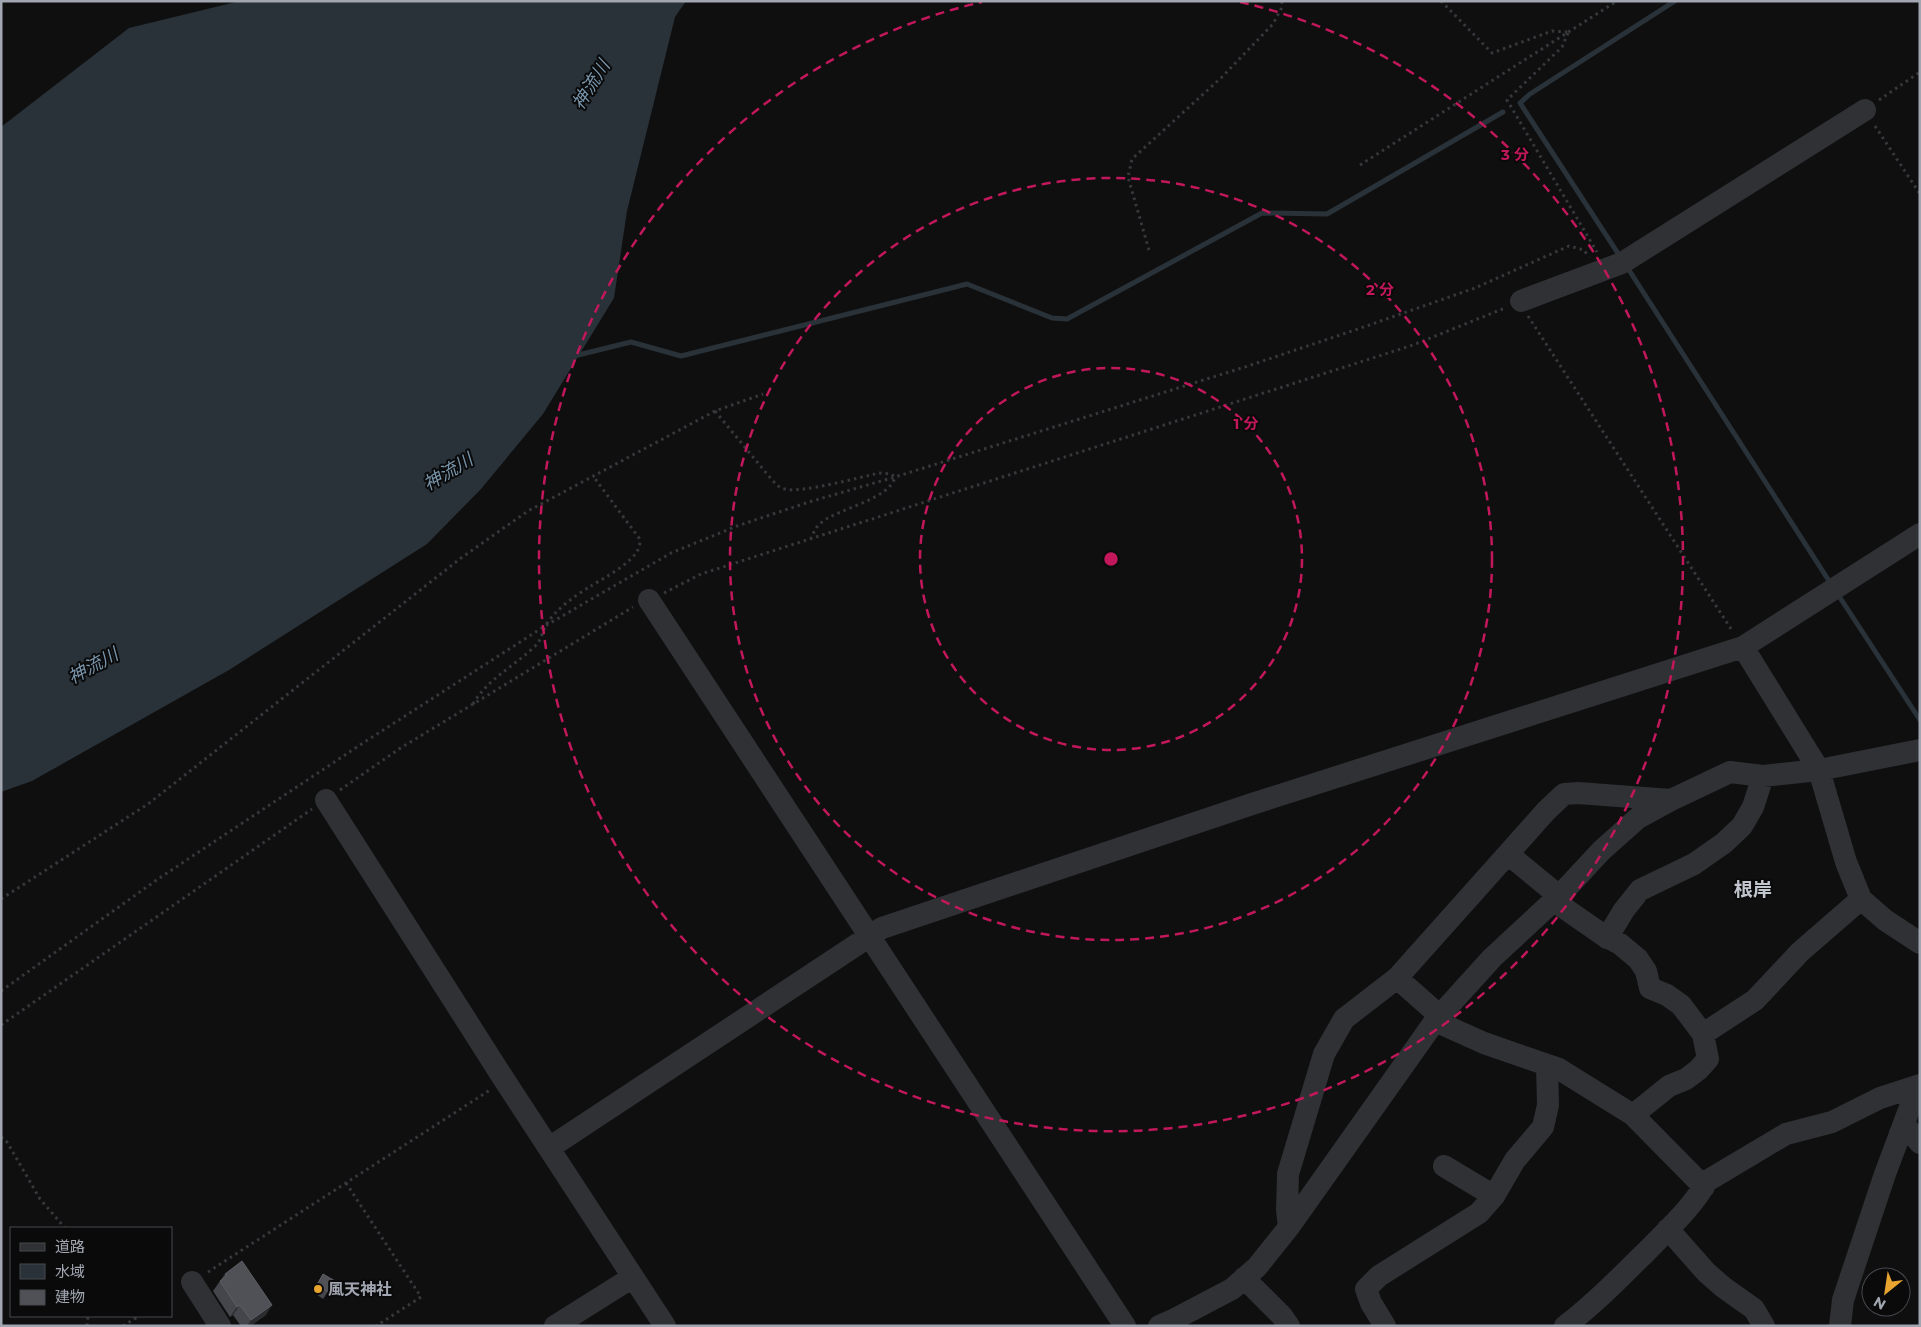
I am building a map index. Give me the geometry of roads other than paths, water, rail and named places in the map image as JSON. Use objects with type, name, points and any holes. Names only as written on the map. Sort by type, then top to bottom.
[{"type":"street","points":[[1521,301],[1599,264],[1622,263],[1864,110]]},
{"type":"street","points":[[549,1148],[882,928],[1243,808],[1743,647],[1920,534]]},
{"type":"street","points":[[650,600],[1125,1326]]},
{"type":"street","points":[[1743,647],[1819,770],[1846,862],[1860,900],[1885,920],[1920,942]]},
{"type":"street","points":[[1159,1326],[1232,1289],[1257,1267],[1289,1227],[1438,1018],[1492,958],[1557,898],[1602,850],[1638,818],[1730,772],[1763,776],[1819,770],[1920,750]]},
{"type":"street","points":[[1608,938],[1624,910],[1640,890],[1694,864],[1724,843],[1742,826],[1753,806],[1763,776]]},
{"type":"street","points":[[1289,1227],[1287,1210],[1288,1174],[1324,1054],[1344,1019],[1397,978],[1546,811],[1564,794],[1578,793],[1671,800]]},
{"type":"street","points":[[326,800],[665,1326]]},
{"type":"street","points":[[1508,854],[1557,898],[1638,959],[1646,971],[1650,988],[1667,995],[1681,1005],[1703,1034],[1708,1059],[1686,1079],[1669,1086],[1632,1115]]},
{"type":"street","points":[[1703,1034],[1755,1000],[1800,952],[1860,900]]},
{"type":"street","points":[[1397,978],[1438,1018],[1484,1043],[1558,1069],[1632,1115],[1704,1187]]},
{"type":"street","points":[[1385,1326],[1371,1304],[1366,1289],[1379,1276],[1479,1213],[1494,1196],[1515,1160],[1543,1127],[1548,1105],[1548,1065]]},
{"type":"street","points":[[1840,1326],[1842,1300],[1910,1138],[1916,1090],[1920,1086]]},
{"type":"street","points":[[1565,1326],[1585,1311],[1668,1229],[1707,1182],[1786,1134],[1832,1122],[1880,1098],[1920,1086]]},
{"type":"street","points":[[1444,1166],[1494,1196]]},
{"type":"street","points":[[1668,1229],[1711,1277],[1723,1288],[1754,1309],[1764,1326]]},
{"type":"street","points":[[554,1326],[633,1277]]},
{"type":"street","points":[[1244,1278],[1282,1316],[1289,1326]]},
{"type":"street","points":[[192,1282],[220,1326]]},
{"type":"water","name":"神流川","points":[[240,1],[686,1],[675,17],[627,211],[614,298],[543,414],[481,489],[427,544],[229,670],[32,781],[1,792],[1,127],[129,28]]},
{"type":"waterway","points":[[1621,258],[1520,103],[1530,94],[1675,1]]},
{"type":"waterway","points":[[574,356],[631,342],[681,356],[967,284],[1052,318],[1067,319],[1262,213],[1327,214],[1503,112]]},
{"type":"waterway","points":[[1627,267],[1831,584]]},
{"type":"waterway","points":[[1837,593],[1920,720]]},
{"type":"place","name":"風天神社","points":[[318,1289]]},
{"type":"district","name":"根岸","points":[[1753,889]]}]
